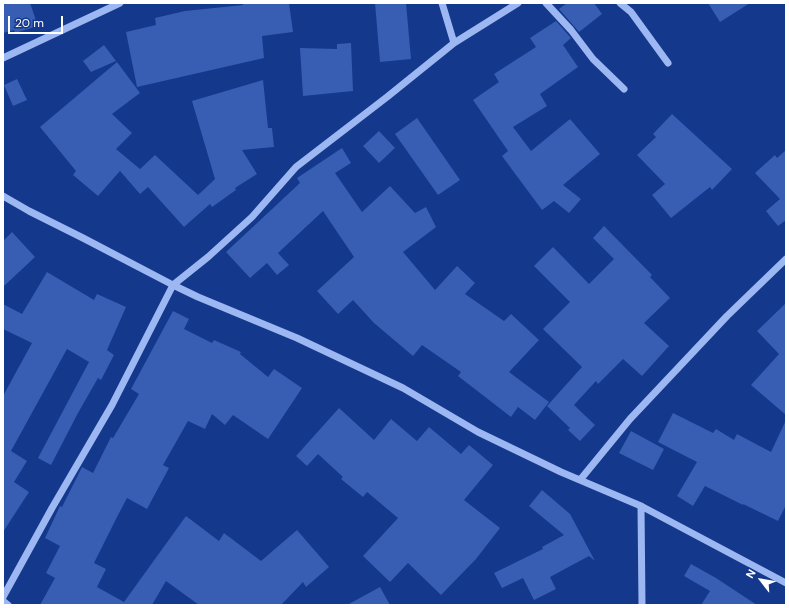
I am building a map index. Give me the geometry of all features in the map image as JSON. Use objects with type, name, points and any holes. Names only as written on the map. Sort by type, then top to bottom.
[{"type":"street","points":[[3,58],[120,3]]},
{"type":"street","points":[[442,3],[454,43]]},
{"type":"street","points":[[3,598],[52,508],[112,405],[173,285],[208,257],[252,217],[296,167],[387,98],[454,43],[518,3]]},
{"type":"street","points":[[546,3],[570,30],[592,59],[624,89]]},
{"type":"street","points":[[620,3],[631,12],[668,63]]},
{"type":"street","points":[[3,196],[29,211],[173,285],[198,297],[297,338],[403,388],[478,432],[580,480],[641,506],[786,583]]},
{"type":"street","points":[[580,480],[641,408],[727,316],[786,259]]},
{"type":"street","points":[[641,506],[642,605]]},
{"type":"street","points":[[3,601],[8,605]]},
{"type":"building","points":[[3,3],[30,3],[38,26],[15,33],[14,30],[3,33]]},
{"type":"building","points":[[243,3],[289,3],[293,32],[262,36],[264,58],[137,87],[126,32],[156,25],[155,18],[185,11],[243,5]]},
{"type":"building","points":[[375,3],[406,3],[411,59],[380,62]]},
{"type":"building","points":[[567,3],[594,3],[602,14],[579,32],[559,9]]},
{"type":"building","points":[[708,3],[750,3],[720,22]]},
{"type":"building","points":[[556,21],[571,38],[563,45],[578,67],[540,94],[547,106],[513,127],[531,151],[570,119],[600,154],[563,185],[581,199],[569,213],[554,201],[542,210],[502,156],[508,151],[473,100],[499,82],[494,74],[536,47],[530,38]]},
{"type":"building","points":[[351,43],[353,91],[303,96],[300,48],[337,49],[337,44]]},
{"type":"building","points":[[104,45],[116,61],[91,72],[83,61]]},
{"type":"building","points":[[117,62],[140,93],[112,114],[132,133],[116,149],[140,169],[155,155],[198,195],[215,179],[192,101],[263,80],[268,128],[272,128],[274,147],[242,150],[257,174],[235,188],[236,190],[212,207],[210,204],[184,227],[148,187],[140,194],[120,171],[98,196],[73,175],[76,171],[40,127]]},
{"type":"building","points":[[17,79],[27,100],[13,106],[4,85]]},
{"type":"building","points":[[672,114],[732,169],[712,190],[710,187],[671,218],[652,195],[665,184],[637,155],[656,137],[653,134]]},
{"type":"building","points":[[417,118],[460,180],[438,195],[395,134]]},
{"type":"building","points":[[379,131],[395,148],[379,163],[363,146]]},
{"type":"building","points":[[342,148],[351,163],[335,173],[362,212],[390,186],[415,213],[426,207],[436,227],[403,252],[435,290],[457,266],[475,283],[465,294],[504,321],[511,314],[539,340],[509,372],[549,402],[535,420],[518,407],[511,417],[458,376],[461,372],[422,345],[413,356],[374,323],[353,300],[338,314],[317,291],[354,257],[323,211],[278,253],[289,265],[277,275],[267,263],[250,278],[226,252],[300,183],[297,178]]},
{"type":"building","points":[[786,150],[786,220],[778,226],[766,211],[780,199],[755,173],[775,155],[777,158]]},
{"type":"building","points":[[604,226],[652,275],[650,277],[670,298],[644,323],[669,346],[642,376],[623,359],[598,384],[596,381],[574,405],[595,425],[580,441],[568,430],[570,428],[547,406],[582,367],[543,329],[570,302],[534,266],[553,247],[589,284],[614,259],[593,238]]},
{"type":"building","points":[[12,232],[35,257],[3,287],[3,241]]},
{"type":"building","points":[[47,272],[94,300],[97,294],[126,307],[107,350],[114,355],[101,380],[98,378],[51,465],[38,458],[89,362],[67,349],[11,451],[27,461],[14,482],[29,492],[3,532],[3,396],[32,343],[3,329],[3,304],[22,314]]},
{"type":"building","points":[[786,303],[786,415],[751,385],[779,354],[757,331]]},
{"type":"building","points":[[173,311],[189,319],[184,329],[212,343],[214,340],[241,352],[240,354],[268,377],[274,369],[302,388],[268,439],[233,415],[225,425],[212,414],[205,429],[188,421],[163,465],[169,468],[147,509],[127,498],[94,563],[106,569],[97,587],[124,602],[186,516],[219,541],[224,533],[261,561],[297,530],[329,567],[306,587],[303,582],[281,605],[199,605],[166,581],[152,605],[40,605],[55,578],[46,573],[60,546],[45,538],[60,506],[62,507],[82,467],[93,473],[111,437],[113,438],[139,394],[131,389]]},
{"type":"building","points":[[339,408],[374,440],[391,419],[417,441],[429,427],[461,454],[469,445],[493,465],[464,500],[500,528],[476,559],[441,595],[408,563],[390,582],[363,556],[398,518],[367,492],[363,497],[341,479],[343,477],[318,454],[307,466],[296,456]]},
{"type":"building","points":[[673,413],[713,433],[716,429],[734,440],[737,434],[771,452],[786,420],[786,505],[778,521],[705,486],[693,506],[677,496],[697,462],[658,442]]},
{"type":"building","points":[[631,431],[664,449],[653,470],[619,453]]},
{"type":"building","points":[[542,490],[570,514],[595,561],[589,556],[550,577],[556,589],[534,600],[523,578],[502,588],[494,573],[543,549],[542,547],[564,535],[529,506]]},
{"type":"building","points":[[691,564],[716,578],[757,605],[701,605],[710,591],[684,576]]},
{"type":"building","points":[[380,587],[390,605],[347,605]]}]
